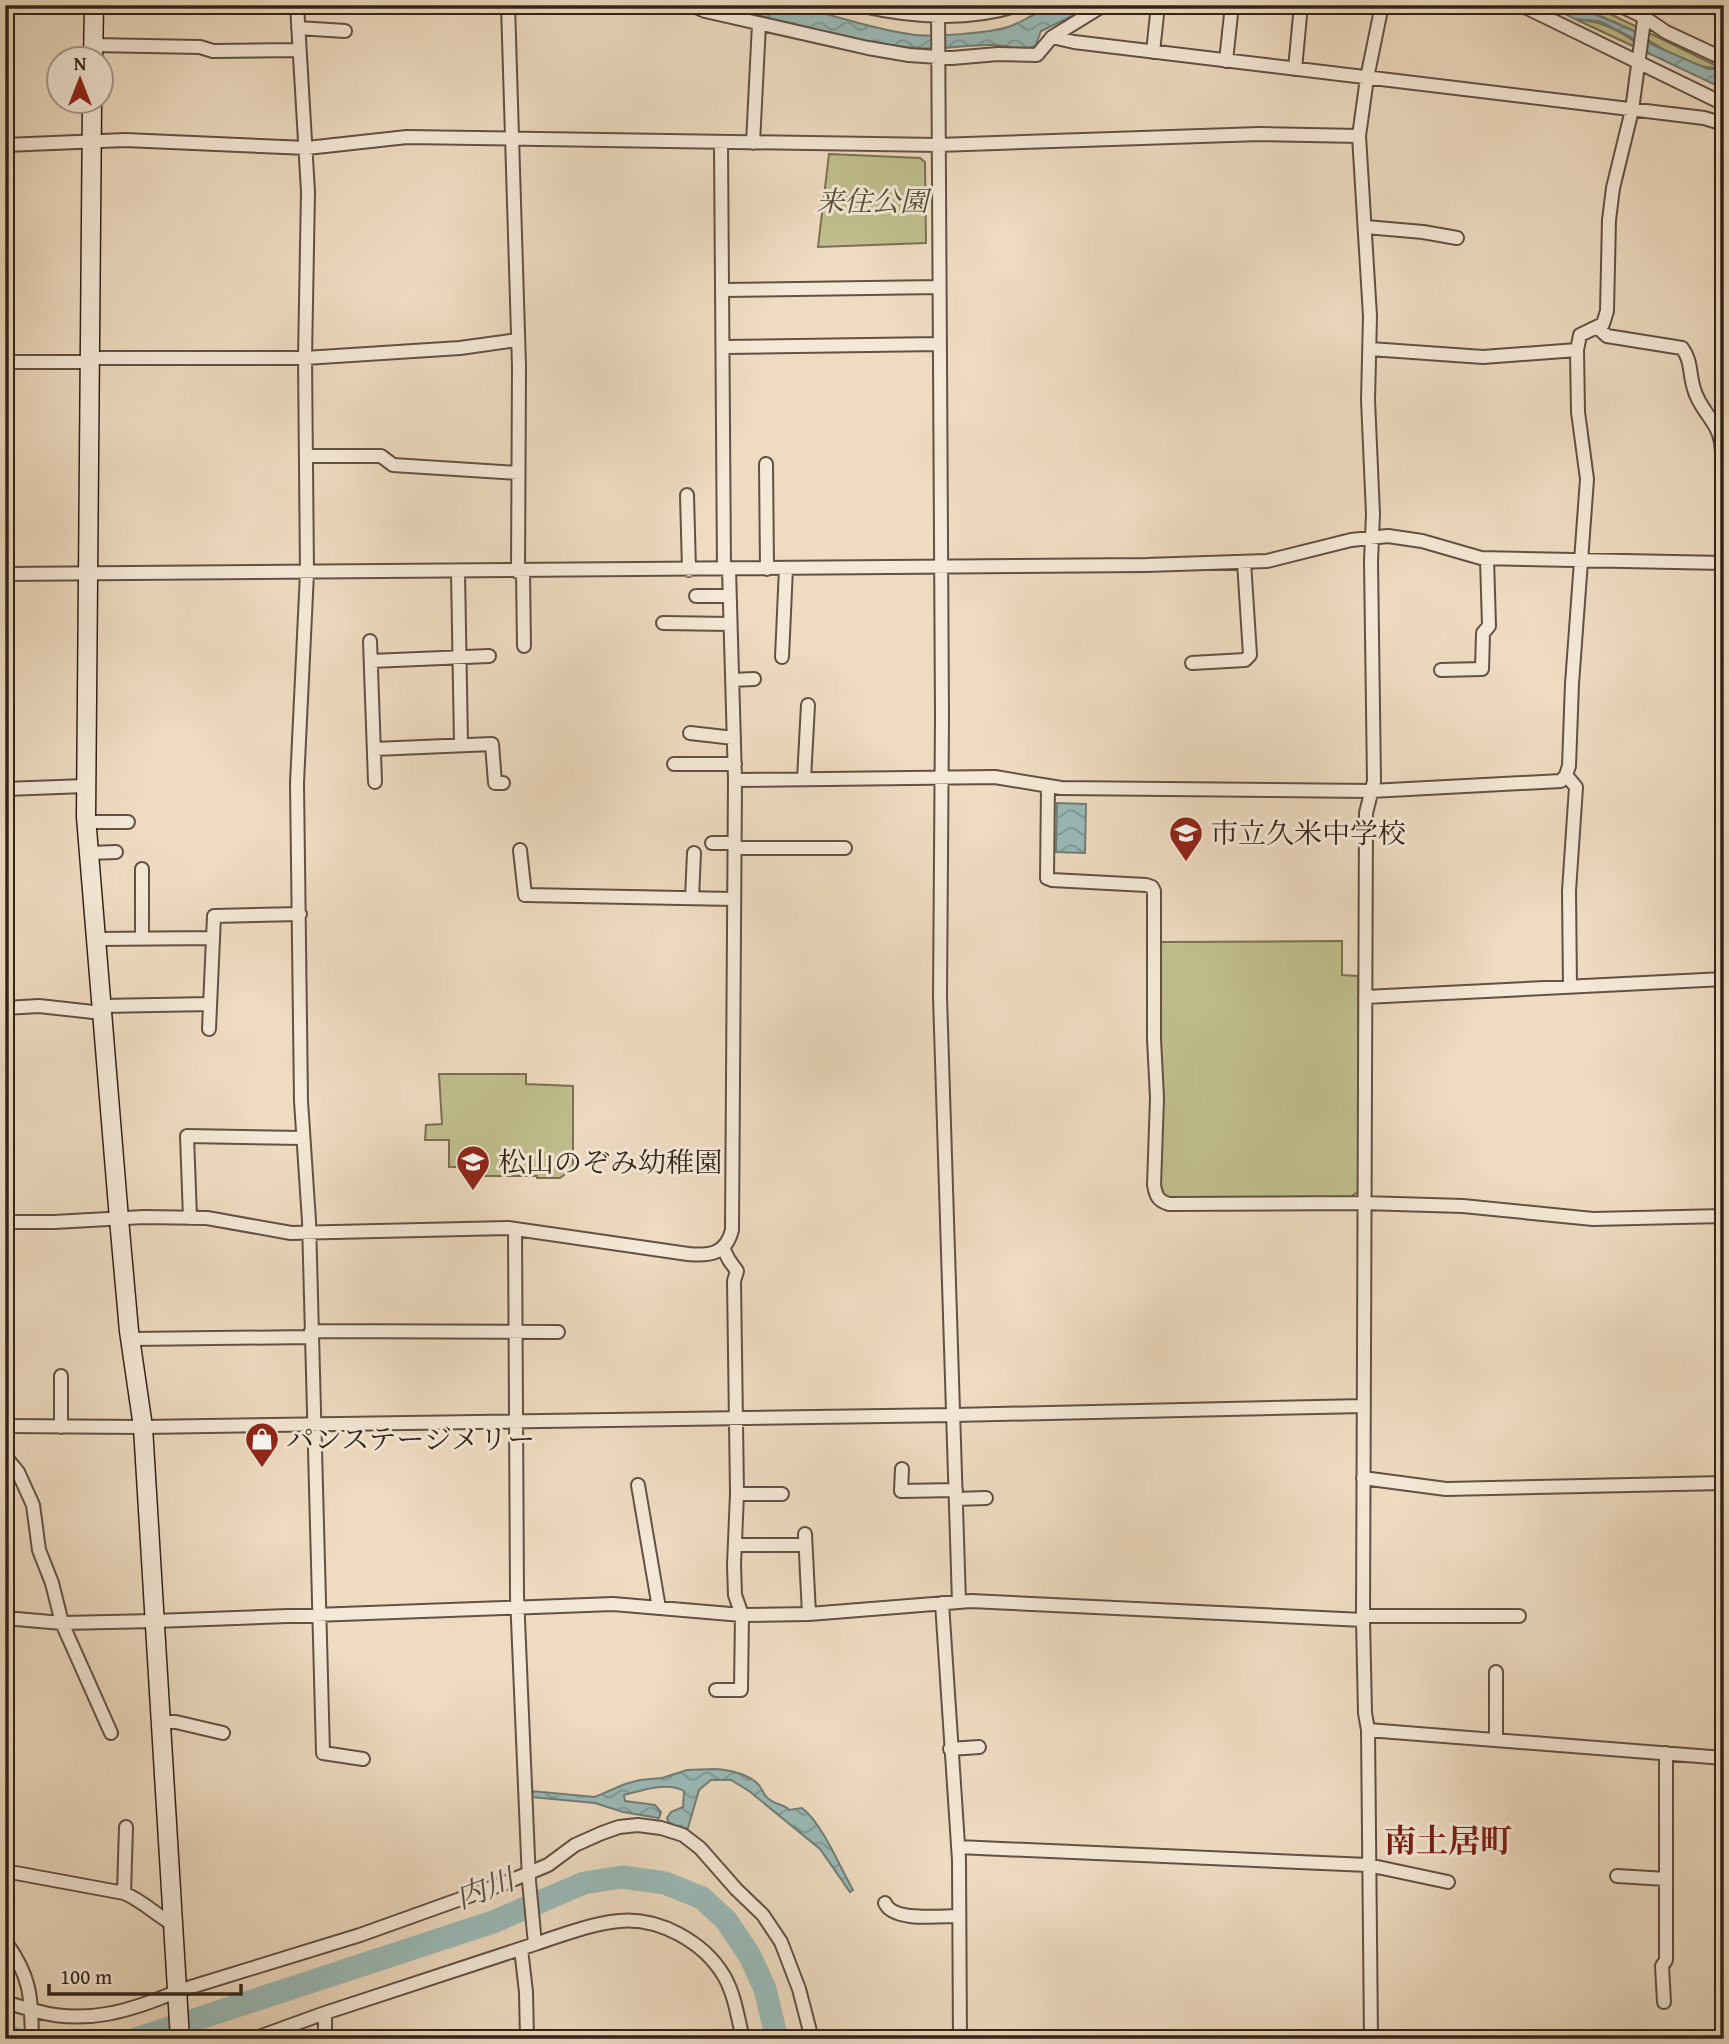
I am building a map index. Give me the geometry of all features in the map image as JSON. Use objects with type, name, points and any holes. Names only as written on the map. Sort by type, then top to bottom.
[{"type":"street","points":[[93,46],[94,5]]},
{"type":"street","points":[[297,5],[298,50],[307,148],[307,573],[297,783],[301,1101],[309,1233],[323,1754],[363,1759]]},
{"type":"street","points":[[508,5],[524,646]]},
{"type":"street","points":[[691,5],[705,12],[868,48],[939,55],[1037,55],[1052,37],[1104,5]]},
{"type":"street","points":[[859,5],[890,12],[971,15],[998,12],[1018,5]]},
{"type":"street","points":[[1153,52],[1158,5]]},
{"type":"street","points":[[1226,61],[1232,5]]},
{"type":"street","points":[[1295,69],[1301,5]]},
{"type":"street","points":[[1371,2039],[1368,1730],[1365,1713],[1363,1618],[1363,1203],[1366,813],[1374,781],[1374,712],[1368,400],[1370,278],[1359,136],[1367,78],[1382,5]]},
{"type":"street","points":[[1521,5],[1639,60],[1724,104]]},
{"type":"street","points":[[1619,5],[1644,15],[1666,32],[1724,59]]},
{"type":"street","points":[[938,14],[940,997],[959,1602]]},
{"type":"street","points":[[735,780],[995,777],[1061,788],[1371,791],[1561,780],[1569,766],[1587,479],[1578,412],[1577,350],[1580,335],[1603,324],[1607,311],[1609,220],[1613,188],[1632,110],[1644,15]]},
{"type":"street","points":[[753,143],[759,24]]},
{"type":"street","points":[[298,28],[345,31]]},
{"type":"street","points":[[1052,37],[1153,52],[1704,118],[1724,124]]},
{"type":"street","points":[[116,51],[200,47],[213,51],[298,50]]},
{"type":"street","points":[[92,116],[86,822],[119,1219],[143,1427],[180,2039]]},
{"type":"street","points":[[5,145],[125,140],[307,148],[407,137],[938,145],[1171,135],[1359,136]]},
{"type":"street","points":[[5,1222],[190,1218],[229,1221],[291,1233],[515,1229],[703,1255],[723,1248],[729,1240],[732,1230],[735,764],[727,569],[721,143]]},
{"type":"street","points":[[1366,227],[1457,238]]},
{"type":"street","points":[[722,290],[939,287]]},
{"type":"street","points":[[1597,327],[1607,336],[1682,348],[1690,358],[1697,399],[1714,424],[1721,441],[1724,541]]},
{"type":"street","points":[[5,362],[305,359],[460,348],[517,340]]},
{"type":"street","points":[[723,347],[939,344]]},
{"type":"street","points":[[1370,349],[1483,357],[1577,350]]},
{"type":"street","points":[[306,456],[382,456],[393,465],[518,473]]},
{"type":"street","points":[[766,464],[767,569]]},
{"type":"street","points":[[687,495],[689,570]]},
{"type":"street","points":[[5,574],[1146,565],[1267,561],[1372,537],[1406,538],[1459,554],[1488,559],[1724,562]]},
{"type":"street","points":[[1441,670],[1482,669],[1483,633],[1489,626],[1488,559]]},
{"type":"street","points":[[1192,663],[1245,660],[1250,655],[1244,562]]},
{"type":"street","points":[[782,657],[786,568]]},
{"type":"street","points":[[458,572],[461,744]]},
{"type":"street","points":[[696,596],[730,596]]},
{"type":"street","points":[[663,623],[730,624]]},
{"type":"street","points":[[370,641],[375,782]]},
{"type":"street","points":[[371,661],[489,656]]},
{"type":"street","points":[[732,680],[754,679]]},
{"type":"street","points":[[804,779],[808,705]]},
{"type":"street","points":[[690,733],[734,738]]},
{"type":"street","points":[[375,749],[492,744],[495,783],[503,783]]},
{"type":"street","points":[[674,764],[735,764]]},
{"type":"street","points":[[1566,775],[1576,787],[1569,891],[1570,987]]},
{"type":"street","points":[[5,789],[85,786]]},
{"type":"street","points":[[1048,786],[1047,878],[1146,885],[1154,891],[1154,1040],[1157,1098],[1154,1185],[1162,1202],[1463,1206],[1593,1219],[1724,1216]]},
{"type":"street","points":[[86,822],[128,822]]},
{"type":"street","points":[[712,843],[735,846],[845,848]]},
{"type":"street","points":[[520,850],[525,895],[734,899]]},
{"type":"street","points":[[89,853],[116,852]]},
{"type":"street","points":[[692,898],[694,853]]},
{"type":"street","points":[[142,869],[142,939]]},
{"type":"street","points":[[209,1029],[214,916],[299,914]]},
{"type":"street","points":[[96,939],[213,938]]},
{"type":"street","points":[[1365,997],[1724,979]]},
{"type":"street","points":[[5,1008],[39,1006],[102,1009],[210,1004]]},
{"type":"street","points":[[190,1218],[187,1136],[303,1138]]},
{"type":"street","points":[[515,1229],[518,1609],[534,1940]]},
{"type":"street","points":[[716,1690],[741,1690],[742,1615],[734,1595],[737,1494],[734,1281],[737,1270],[723,1248]]},
{"type":"street","points":[[131,1339],[558,1332]]},
{"type":"street","points":[[61,1376],[61,1427]]},
{"type":"street","points":[[5,1426],[143,1427],[1364,1406]]},
{"type":"street","points":[[5,1456],[18,1472],[33,1505],[39,1550],[52,1583],[62,1623],[111,1733]]},
{"type":"street","points":[[902,1469],[901,1491],[986,1498]]},
{"type":"street","points":[[1363,1478],[1446,1489],[1724,1483]]},
{"type":"street","points":[[638,1485],[659,1608]]},
{"type":"street","points":[[737,1494],[782,1494]]},
{"type":"street","points":[[736,1545],[805,1540],[808,1614]]},
{"type":"street","points":[[5,1618],[62,1623],[155,1621],[613,1604],[742,1615],[808,1614],[959,1602],[1363,1618],[1519,1616]]},
{"type":"street","points":[[942,1603],[958,1847],[960,2039]]},
{"type":"street","points":[[1496,1672],[1496,1740]]},
{"type":"street","points":[[161,1722],[176,1722],[223,1733]]},
{"type":"street","points":[[1368,1730],[1724,1758]]},
{"type":"street","points":[[950,1749],[979,1747]]},
{"type":"street","points":[[1664,2002],[1662,1966],[1666,1960],[1665,1754]]},
{"type":"street","points":[[5,2001],[32,2012],[76,2018],[110,2015],[529,1877],[575,1845],[619,1827],[638,1825],[662,1828],[683,1835],[700,1848],[763,1915],[781,1942],[799,1989],[812,2039]]},
{"type":"street","points":[[124,1893],[126,1827]]},
{"type":"street","points":[[958,1847],[1368,1865],[1448,1882]]},
{"type":"street","points":[[5,1871],[124,1893],[140,1900],[174,1925]]},
{"type":"street","points":[[1617,1876],[1666,1879]]},
{"type":"street","points":[[885,1903],[892,1913],[902,1915],[959,1916]]},
{"type":"street","points":[[253,2039],[521,1949],[534,1940],[620,1921],[648,1923],[676,1932],[695,1944],[711,1959],[725,1977],[743,2039]]},
{"type":"street","points":[[5,1941],[25,1971],[31,1997],[32,2039]]},
{"type":"street","points":[[521,1949],[526,1992],[527,2039]]},
{"type":"street","points":[[325,2013],[325,2039]]},
{"type":"green space","points":[[718,5],[766,5],[769,18],[724,7]]},
{"type":"green space","points":[[1573,5],[1592,5],[1721,68],[1709,68],[1686,61],[1626,27]]},
{"type":"green space","points":[[1575,19],[1616,30],[1650,54]]},
{"type":"green space","name":"来住公園","points":[[829,154],[920,158],[925,162],[926,243],[818,247]]},
{"type":"green space","points":[[1342,941],[1342,975],[1358,976],[1359,1191],[1349,1198],[1166,1200],[1160,1191],[1158,942]]},
{"type":"green space","points":[[439,1074],[526,1074],[526,1084],[573,1086],[573,1168],[560,1178],[537,1178],[477,1176],[477,1167],[449,1167],[449,1140],[425,1140],[426,1125],[442,1124]]},
{"type":"water","points":[[766,5],[811,5],[815,11],[874,27],[909,34],[946,35],[1002,29],[1040,12],[1040,8],[1046,5],[1081,5],[1072,16],[1041,31],[1035,47],[984,45],[927,48],[862,40],[769,18]]},
{"type":"water","points":[[1548,5],[1573,5],[1634,31],[1655,46],[1708,69],[1724,69],[1724,89],[1650,54],[1631,37],[1599,21],[1575,19]]},
{"type":"water","points":[[1057,803],[1086,804],[1085,853],[1056,852]]},
{"type":"water","points":[[715,1769],[748,1777],[759,1785],[767,1798],[789,1810],[802,1808],[817,1824],[853,1890],[850,1892],[820,1849],[749,1791],[731,1780],[711,1780],[699,1790],[687,1831],[668,1822],[667,1818],[671,1812],[683,1807],[684,1791],[677,1788],[654,1788],[624,1795],[625,1801],[655,1805],[661,1812],[659,1818],[623,1812],[595,1803],[532,1797],[532,1791],[595,1797],[640,1780],[662,1778],[687,1770]]},
{"type":"waterway","name":"内川","points":[[136,2039],[493,1922],[584,1883],[622,1877],[665,1883],[702,1898],[726,1920],[750,1956],[765,1989],[777,2039]]},
{"type":"waterway","name":"内川","points":[[5,2035],[16,2039]]},
{"type":"place","name":"市立久米中学校","points":[[1186,863]]},
{"type":"place","name":"松山のぞみ幼稚園","points":[[473,1192]]},
{"type":"place","name":"パンステージメリー","points":[[262,1469]]},
{"type":"district","name":"南土居町","points":[[1448,1841]]}]
